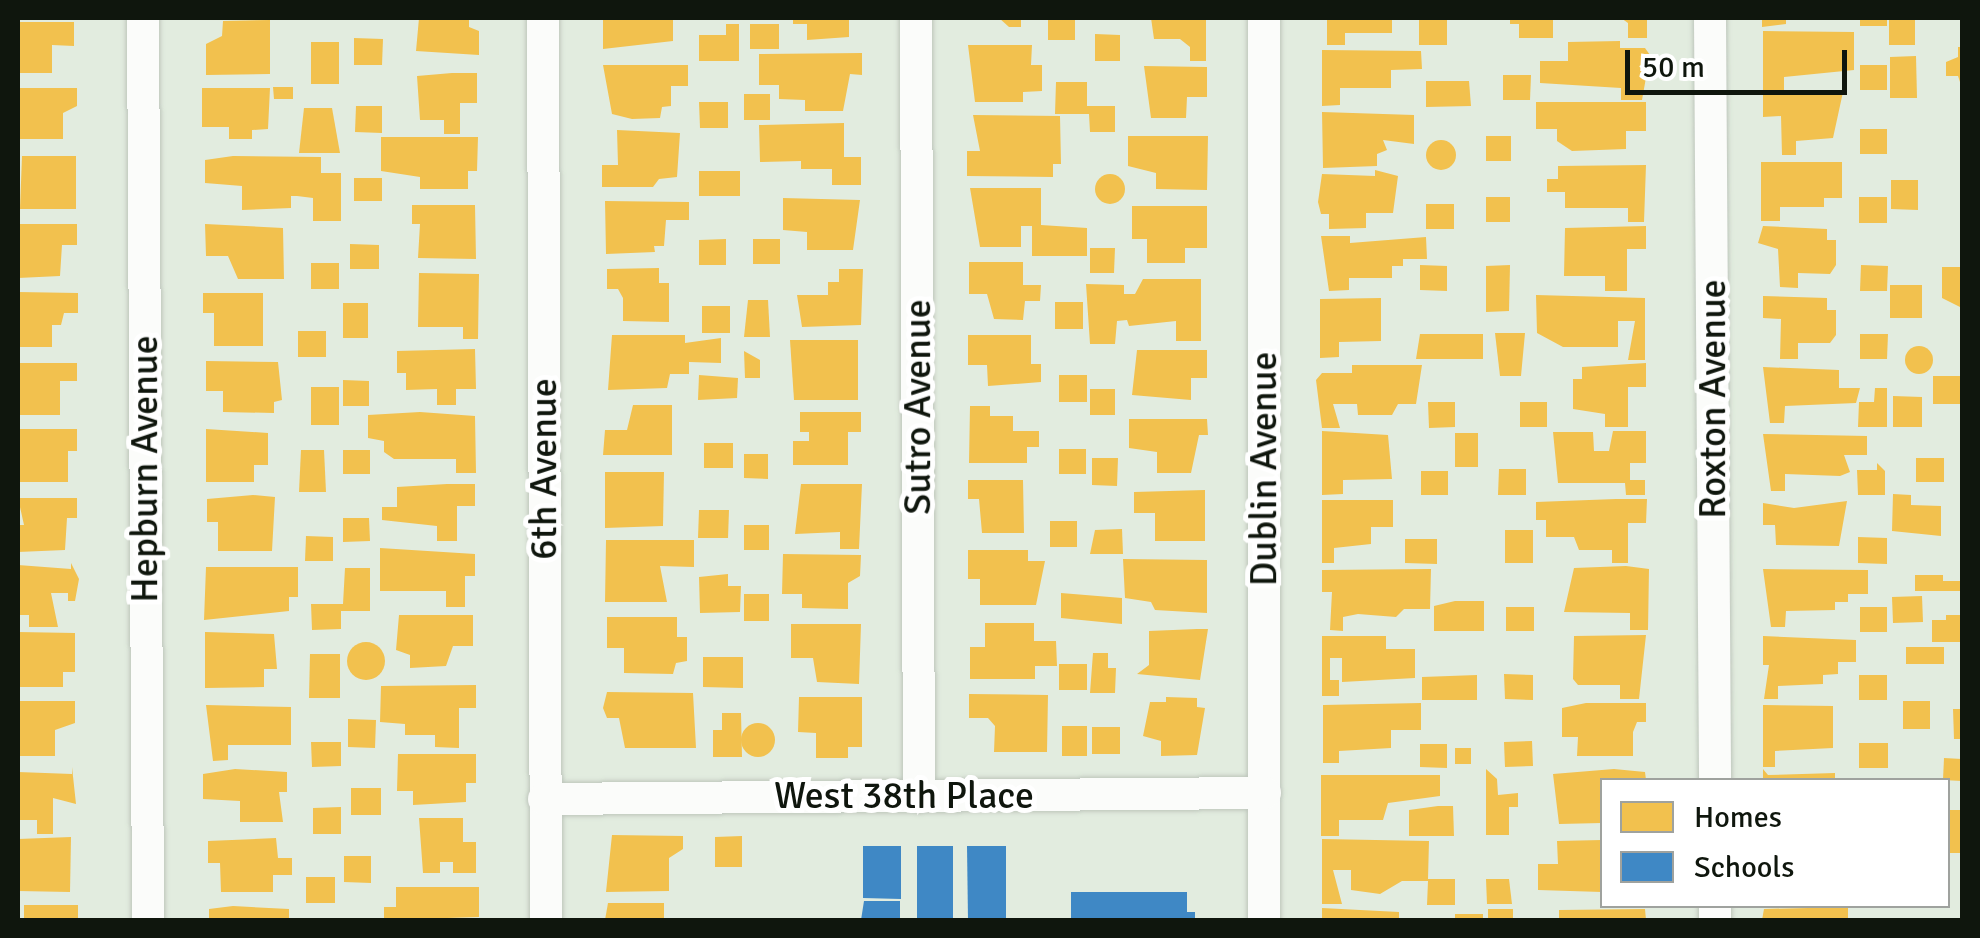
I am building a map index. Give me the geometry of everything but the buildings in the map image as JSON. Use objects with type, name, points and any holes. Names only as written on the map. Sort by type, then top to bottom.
[{"type":"street","name":"Hepburn Avenue","points":[[143,18],[148,920]]},
{"type":"street","name":"6th Avenue","points":[[543,18],[546,920]]},
{"type":"street","name":"Sutro Avenue","points":[[916,18],[919,796]]},
{"type":"street","name":"Dublin Avenue","points":[[1264,18],[1264,920]]},
{"type":"street","name":"Roxton Avenue","points":[[1710,18],[1714,778]]},
{"type":"street","name":"West 38th Place","points":[[544,799],[1264,792]]}]
